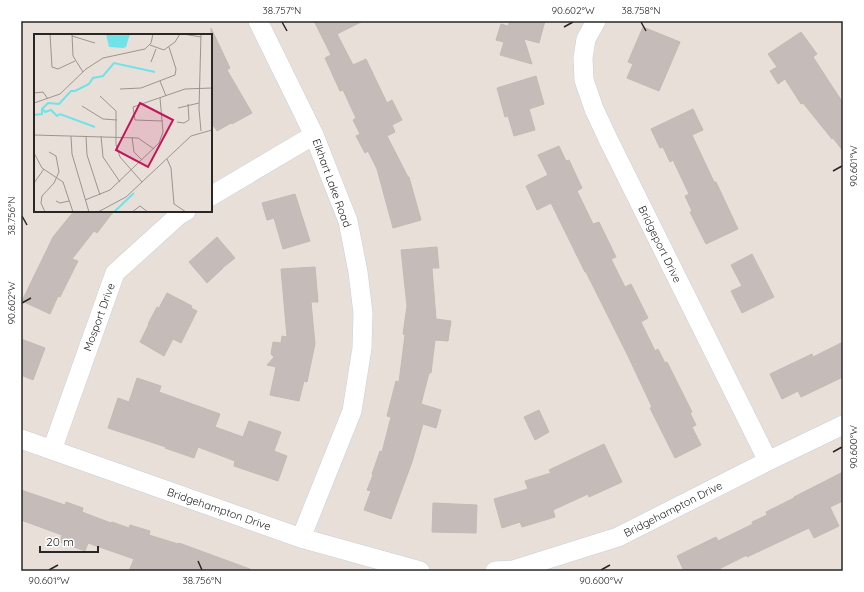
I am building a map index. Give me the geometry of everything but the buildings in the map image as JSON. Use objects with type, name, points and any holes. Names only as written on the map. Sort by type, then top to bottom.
[{"type":"street","name":"Elkhart Lake Road","points":[[258,21],[314,135],[345,214],[358,272],[363,313],[362,348],[352,411],[301,538]]},
{"type":"street","name":"Bridgeport Drive","points":[[596,21],[586,38],[583,58],[584,80],[594,109],[768,461]]},
{"type":"street","points":[[212,195],[314,135]]},
{"type":"street","name":"Mosport Drive","points":[[52,450],[115,273],[179,215],[184,212]]},
{"type":"street","name":"Bridgehampton Drive","points":[[494,571],[513,570],[618,537],[843,425]]},
{"type":"street","name":"Bridgehampton Drive","points":[[21,439],[301,538],[420,571]]}]
